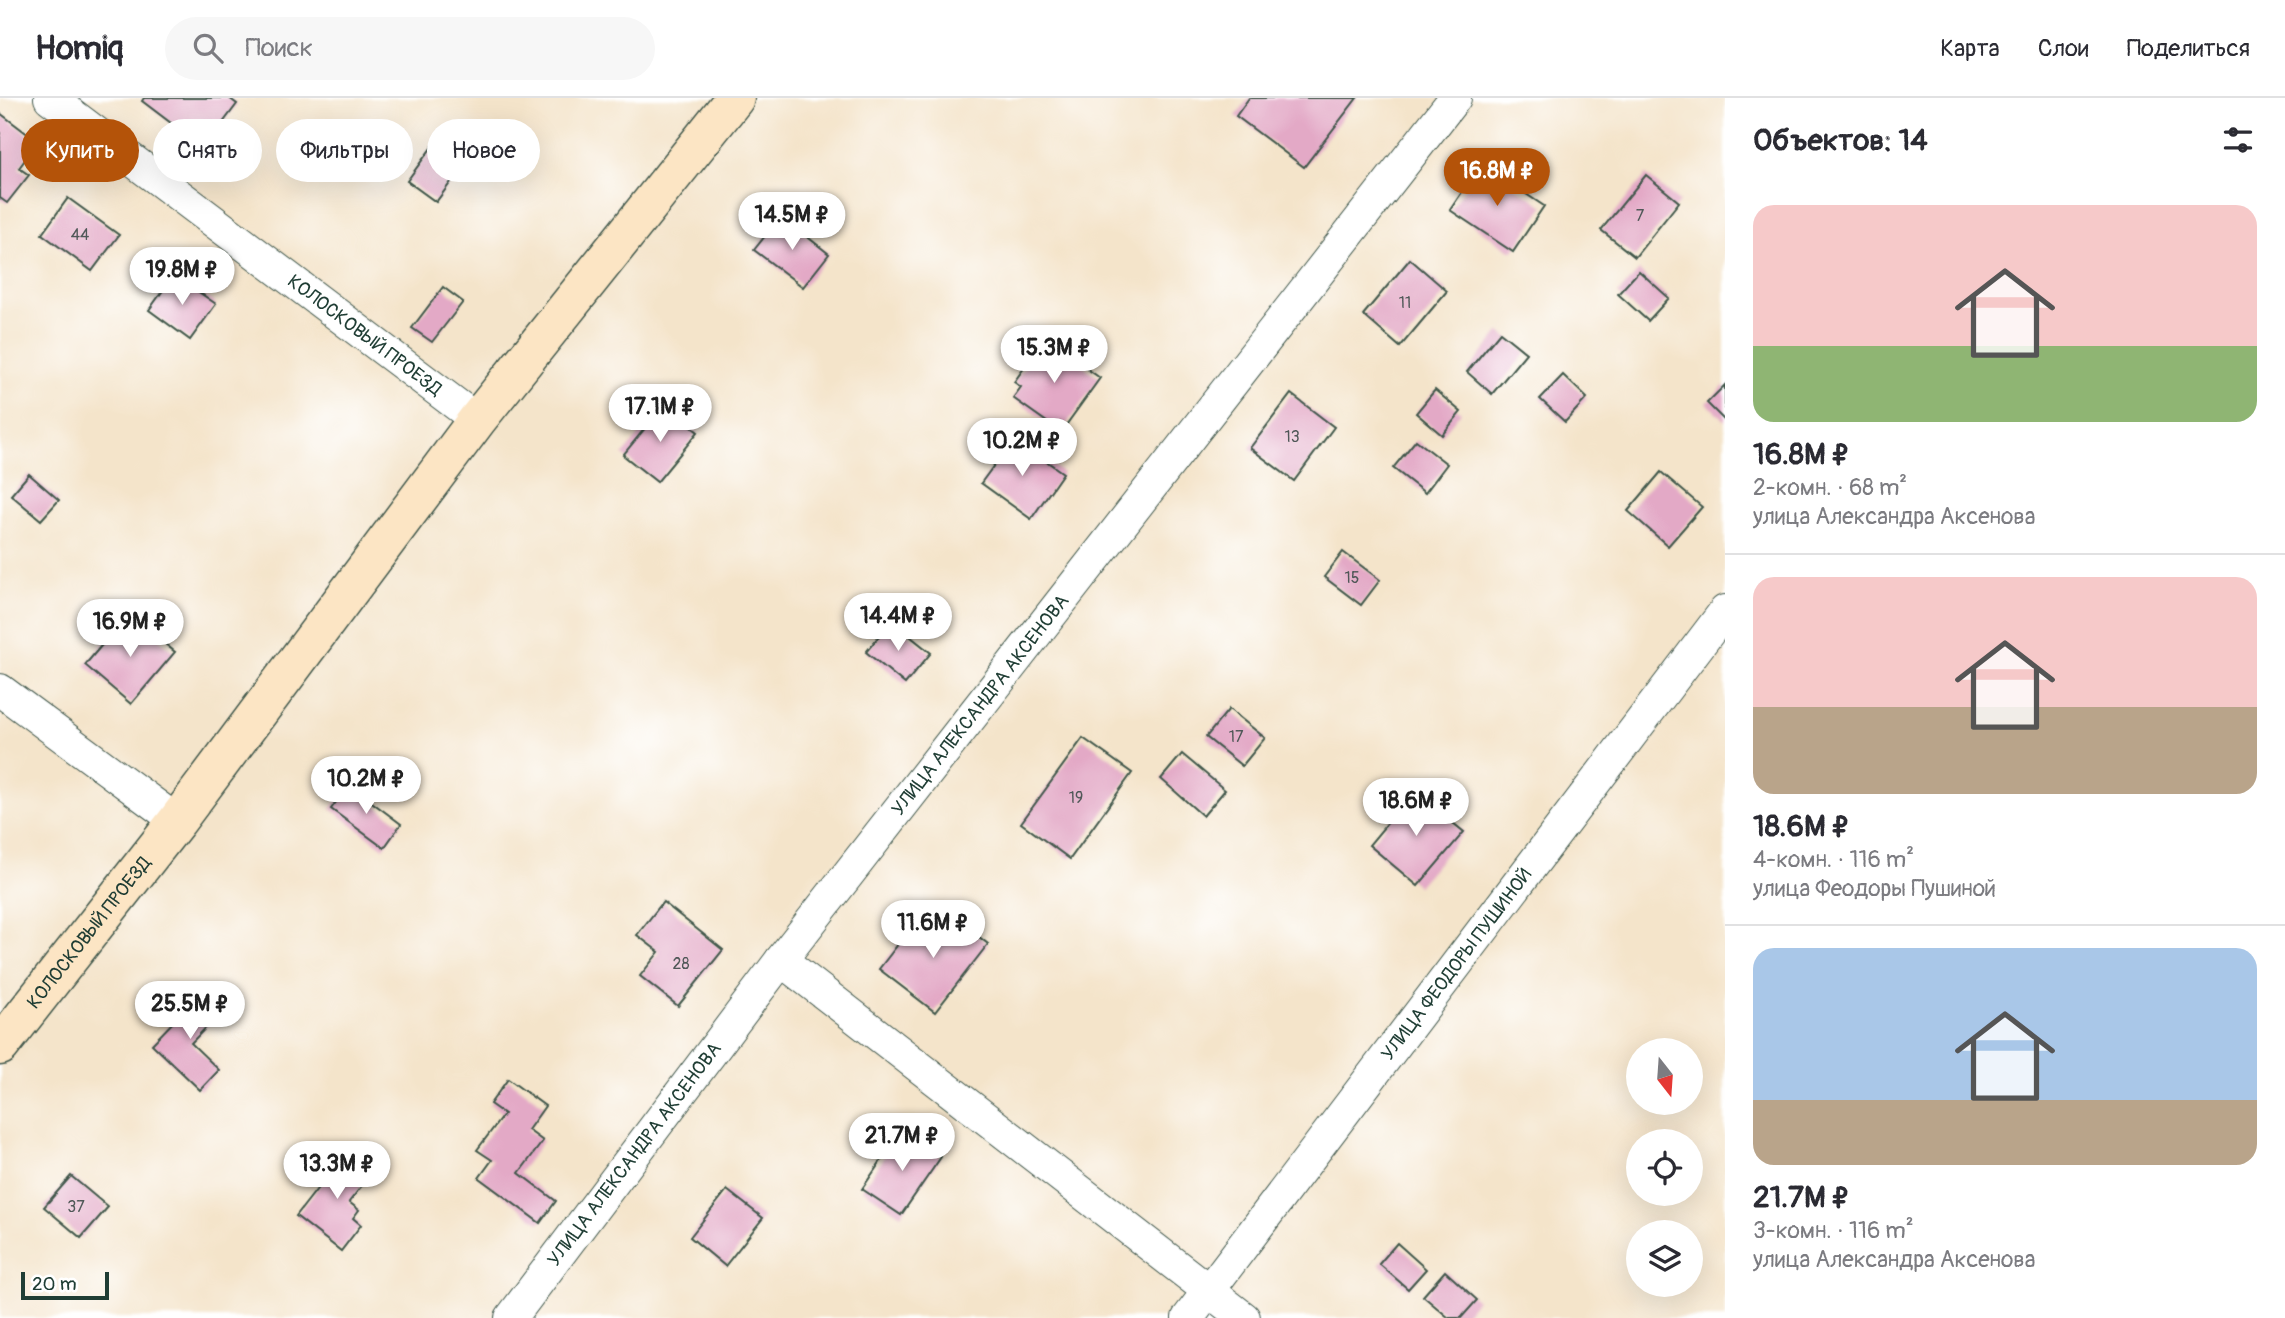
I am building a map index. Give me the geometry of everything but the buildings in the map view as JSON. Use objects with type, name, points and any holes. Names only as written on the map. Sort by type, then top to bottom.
[{"type":"street","name":"КОЛОСКОВЫЙ ПРОЕЗД","points":[[50,98],[478,420]]},
{"type":"street","name":"КОЛОСКОВЫЙ ПРОЕЗД","points":[[0,1046],[177,821],[478,420],[735,98]]},
{"type":"street","name":"УЛИЦА АЛЕКСАНДРА АКСЕНОВА","points":[[511,1318],[781,960],[1455,98]]},
{"type":"street","name":"УЛИЦА ФЕОДОРЫ ПУШИНОЙ","points":[[1188,1318],[1725,611]]},
{"type":"street","points":[[0,691],[177,821]]},
{"type":"street","points":[[781,960],[1244,1318]]}]
